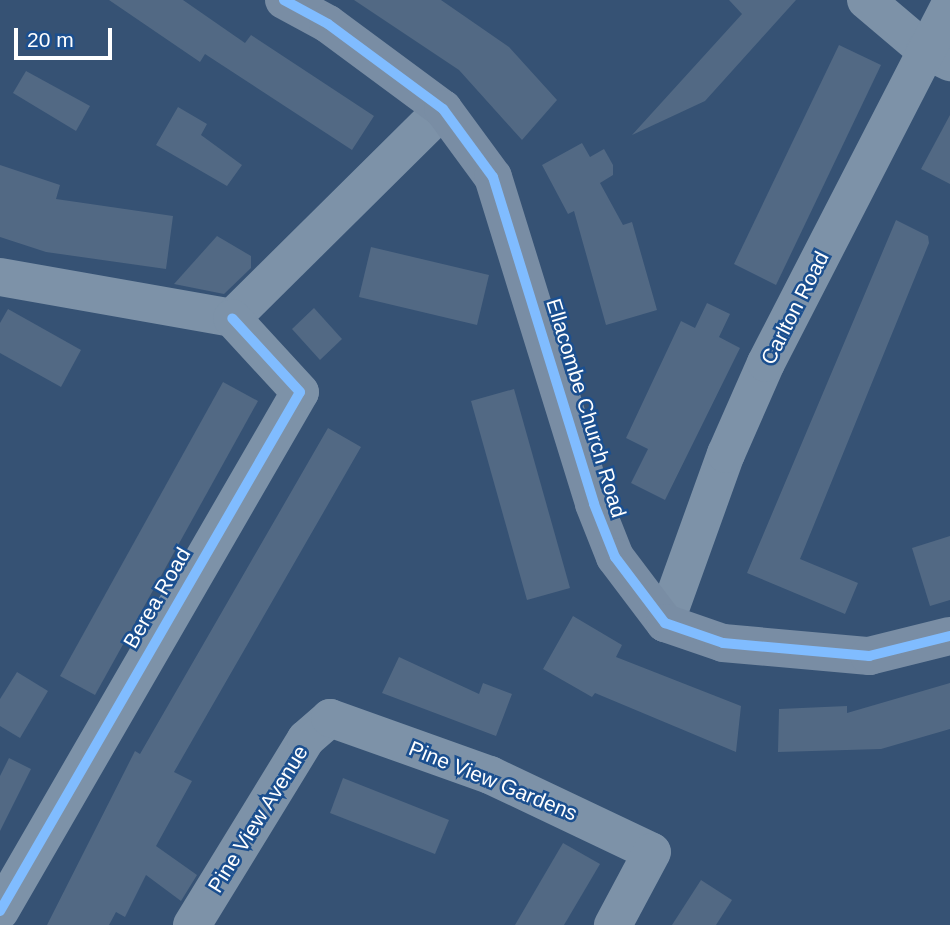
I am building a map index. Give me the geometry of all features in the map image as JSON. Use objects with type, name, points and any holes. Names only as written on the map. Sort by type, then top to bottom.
[{"type":"street","name":"Ellacombe Church Road","points":[[284,0],[328,23],[443,109],[493,177],[594,504],[615,557],[665,623]]},
{"type":"street","points":[[866,0],[938,56]]},
{"type":"street","name":"Carlton Road","points":[[665,623],[726,454],[766,363],[938,56],[950,5]]},
{"type":"street","points":[[0,277],[232,318],[443,109]]},
{"type":"street","name":"Berea Road","points":[[0,911],[300,393],[232,318]]},
{"type":"street","points":[[665,623],[723,643],[869,656],[950,636]]},
{"type":"street","name":"Pine View Gardens","points":[[330,719],[490,775],[652,852],[613,925]]},
{"type":"street","name":"Pine View Avenue","points":[[192,925],[306,739],[330,719]]},
{"type":"building","points":[[109,0],[183,0],[245,43],[251,35],[374,116],[352,150],[205,54],[200,62]]},
{"type":"building","points":[[354,0],[441,0],[509,47],[557,100],[522,140],[459,70]]},
{"type":"building","points":[[729,0],[796,0],[705,101],[632,135],[742,14]]},
{"type":"building","points":[[839,45],[881,65],[776,285],[734,264]]},
{"type":"building","points":[[26,71],[90,106],[76,131],[13,93]]},
{"type":"building","points":[[178,107],[207,124],[201,135],[242,165],[227,186],[156,145]]},
{"type":"building","points":[[950,115],[950,184],[921,169]]},
{"type":"building","points":[[582,143],[590,157],[604,149],[613,165],[613,175],[600,183],[623,225],[632,222],[657,310],[606,325],[574,211],[568,214],[542,165]]},
{"type":"building","points":[[0,165],[60,185],[56,199],[173,216],[166,269],[46,252],[0,237]]},
{"type":"building","points":[[896,220],[928,236],[929,243],[800,559],[858,583],[845,614],[747,573]]},
{"type":"building","points":[[217,236],[251,256],[251,268],[224,294],[174,284]]},
{"type":"building","points":[[371,247],[489,275],[477,325],[359,297]]},
{"type":"building","points":[[707,303],[730,314],[719,337],[740,348],[665,500],[631,483],[648,449],[626,438],[681,321],[695,328]]},
{"type":"building","points":[[314,308],[342,339],[320,360],[292,329]]},
{"type":"building","points":[[8,309],[81,350],[61,387],[0,353],[0,323]]},
{"type":"building","points":[[223,382],[258,401],[95,695],[60,676]]},
{"type":"building","points":[[514,389],[570,588],[527,600],[471,401]]},
{"type":"building","points":[[328,428],[361,447],[174,772],[192,781],[156,846],[197,875],[181,901],[146,875],[125,917],[116,912],[109,925],[47,925],[135,751],[140,754]]},
{"type":"building","points":[[950,536],[950,600],[930,606],[912,548]]},
{"type":"building","points":[[573,616],[622,645],[616,657],[741,706],[736,752],[595,693],[592,697],[543,669]]},
{"type":"building","points":[[399,657],[479,694],[483,683],[512,694],[496,736],[382,693]]},
{"type":"building","points":[[17,672],[48,691],[20,738],[0,726],[0,699]]},
{"type":"building","points":[[950,683],[950,729],[881,749],[778,752],[779,709],[847,706],[847,713]]},
{"type":"building","points":[[9,758],[31,769],[0,831],[0,776]]},
{"type":"building","points":[[343,778],[449,820],[435,854],[330,813]]},
{"type":"building","points":[[563,843],[600,864],[564,925],[515,925]]},
{"type":"building","points":[[701,880],[732,900],[716,925],[672,925]]},
{"type":"cycle path","points":[[284,0],[328,24],[443,109],[493,177],[594,504],[615,557],[665,623],[723,643],[869,656],[950,636]]},
{"type":"cycle path","points":[[0,911],[300,392],[232,318]]}]
